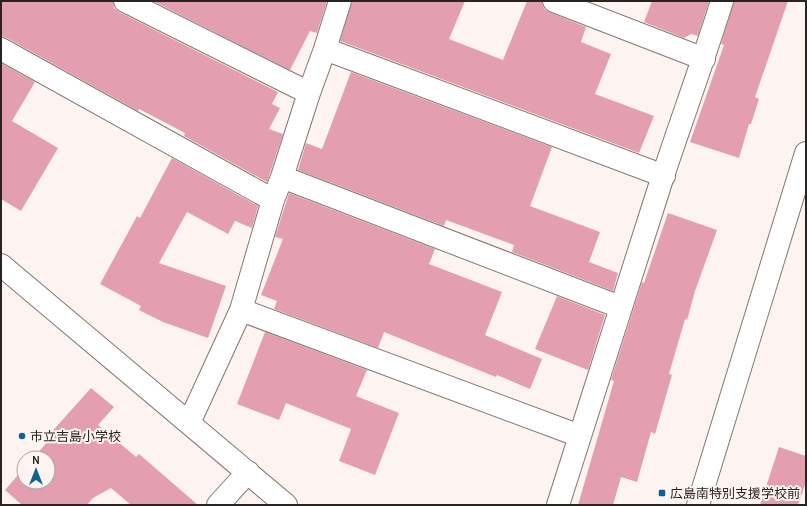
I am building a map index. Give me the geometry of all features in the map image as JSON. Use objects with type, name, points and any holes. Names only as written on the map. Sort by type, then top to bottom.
[{"type":"street","points":[[125,1],[308,93]]},
{"type":"street","points":[[189,423],[241,310],[273,200],[282,177],[308,93],[326,49],[340,1]]},
{"type":"street","points":[[554,1],[704,59]]},
{"type":"street","points":[[558,505],[620,307],[704,59],[722,1]]},
{"type":"street","points":[[326,49],[664,176]]},
{"type":"street","points":[[1,50],[273,200]]},
{"type":"street","points":[[698,505],[806,153]]},
{"type":"street","points":[[282,177],[620,307]]},
{"type":"street","points":[[1,265],[286,505]]},
{"type":"street","points":[[241,310],[580,436]]},
{"type":"street","points":[[218,505],[248,472]]},
{"type":"building","points":[[1,1],[113,1],[114,8],[119,12],[278,92],[272,104],[280,108],[269,129],[283,134],[267,182],[184,136],[185,133],[139,109],[138,111],[7,38],[1,37]]},
{"type":"building","points":[[153,1],[327,1],[317,33],[310,31],[290,70]]},
{"type":"building","points":[[352,1],[465,1],[449,39],[503,60],[527,1],[542,1],[544,9],[549,12],[586,27],[581,42],[611,54],[595,94],[654,116],[639,153],[340,41]]},
{"type":"building","points":[[652,1],[709,1],[698,36],[691,34],[684,38],[644,22]]},
{"type":"building","points":[[734,1],[788,1],[755,97],[759,99],[751,124],[749,124],[739,158],[690,142],[724,45],[721,44]]},
{"type":"building","points":[[1,63],[35,82],[12,121],[58,148],[21,211],[1,199]]},
{"type":"building","points":[[351,72],[552,147],[530,206],[600,232],[589,262],[618,273],[613,291],[512,252],[514,245],[446,220],[444,226],[298,170],[306,143],[322,149]]},
{"type":"building","points":[[172,158],[258,206],[252,228],[235,221],[228,234],[187,212],[159,263],[226,286],[208,338],[163,322],[139,310],[141,306],[100,284],[137,216],[140,218]]},
{"type":"building","points":[[289,193],[435,249],[429,264],[502,292],[485,335],[542,359],[530,389],[384,332],[378,348],[274,309],[277,301],[261,295],[283,239],[275,237]]},
{"type":"building","points":[[668,213],[717,230],[695,291],[687,320],[685,319],[669,374],[672,375],[655,434],[651,432],[637,482],[621,477],[613,505],[578,505],[614,381],[611,380],[642,282],[644,283]]},
{"type":"building","points":[[557,296],[605,315],[588,370],[535,349]]},
{"type":"building","points":[[265,332],[367,370],[356,396],[399,413],[375,475],[339,461],[351,429],[286,403],[279,420],[237,404]]},
{"type":"building","points":[[91,388],[114,407],[98,425],[136,457],[139,454],[198,505],[131,505],[111,488],[93,498],[87,505],[22,505],[5,490],[16,477],[16,490],[56,490],[56,450],[40,450],[51,438],[48,436]]},
{"type":"building","points":[[779,447],[806,456],[806,482],[798,505],[760,505]]},
{"type":"place","name":"市立吉島小学校","points":[[22,436]]},
{"type":"place","name":"広島南特別支援学校前","points":[[662,493]]}]
